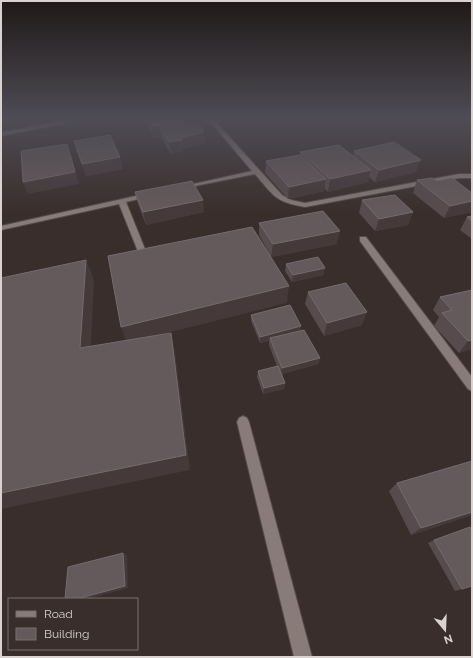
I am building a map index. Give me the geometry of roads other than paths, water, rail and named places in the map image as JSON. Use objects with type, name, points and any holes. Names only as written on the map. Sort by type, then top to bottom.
[{"type":"street","points":[[238,151],[279,197],[289,202],[305,205],[459,176],[472,176]]},
{"type":"street","points":[[174,190],[256,172]]},
{"type":"street","points":[[1,228],[160,193]]},
{"type":"street","points":[[122,201],[142,254]]},
{"type":"street","points":[[363,239],[472,386]]},
{"type":"street","points":[[243,422],[303,657]]}]
